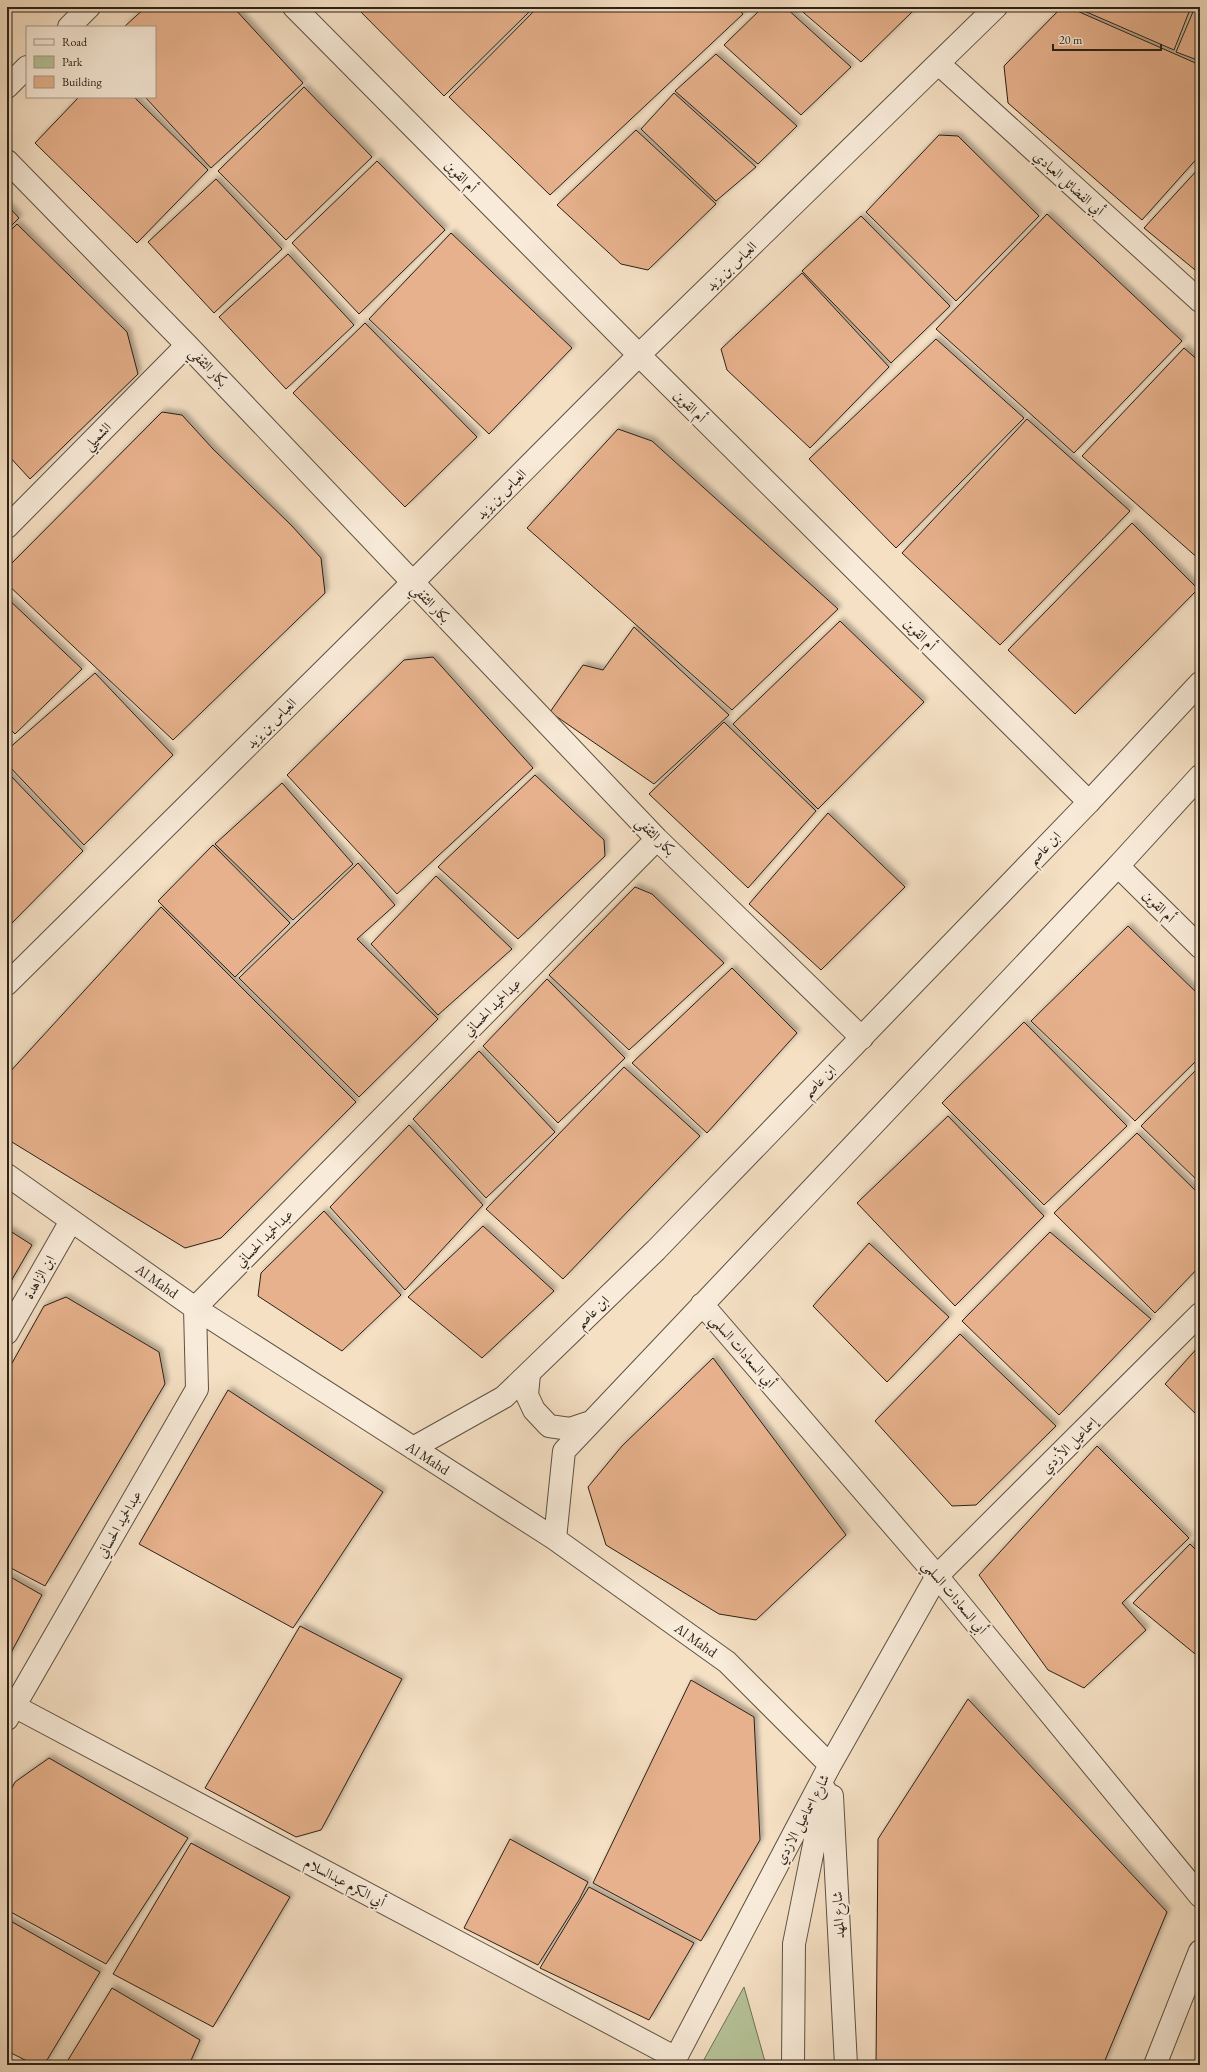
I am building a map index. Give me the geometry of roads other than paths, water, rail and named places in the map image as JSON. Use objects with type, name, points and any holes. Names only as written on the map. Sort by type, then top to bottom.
[{"type":"street","points":[[70,26],[89,7]]},
{"type":"street","name":"أم القوين","points":[[294,7],[639,355],[1089,802]]},
{"type":"street","name":"العباس بن يزيد","points":[[7,984],[412,583],[639,355],[996,7]]},
{"type":"street","name":"أبي الفضائل العبادي","points":[[939,64],[1200,301]]},
{"type":"street","points":[[7,87],[26,68]]},
{"type":"street","name":"بكار الثقفي","points":[[7,162],[187,345],[657,839],[862,1038]]},
{"type":"street","name":"الشميلي","points":[[7,527],[187,345]]},
{"type":"street","name":"ابن عاصم","points":[[413,1448],[504,1397],[656,1250],[1089,802],[1200,683]]},
{"type":"street","points":[[555,1539],[564,1451],[1118,866],[1200,776]]},
{"type":"street","name":"عبدالحميد الحساني","points":[[10,1712],[198,1389],[195,1308],[657,839]]},
{"type":"street","name":"أم القوين","points":[[1118,866],[1200,947]]},
{"type":"street","name":"Al Mahd","points":[[7,1175],[195,1308],[555,1539],[727,1662],[830,1765]]},
{"type":"street","name":"ابن الزاهدة","points":[[7,1333],[71,1221]]},
{"type":"street","name":"أبي السعادات السلمي","points":[[702,1304],[937,1576],[1200,1896]]},
{"type":"street","name":"إسماعيل الأزدي","points":[[937,1576],[1200,1314]]},
{"type":"street","points":[[528,1374],[527,1395],[534,1410],[549,1426],[570,1429],[591,1422]]},
{"type":"street","name":"شارع اسماعيل الازدي","points":[[674,2061],[830,1765],[937,1576]]},
{"type":"street","name":"أبي الكرم عبدالسلام","points":[[10,1712],[674,2061]]},
{"type":"street","points":[[793,2065],[794,1944],[830,1765]]},
{"type":"street","name":"شارع المهد","points":[[830,1765],[846,2065]]},
{"type":"street","points":[[1154,2065],[1200,1951]]}]
